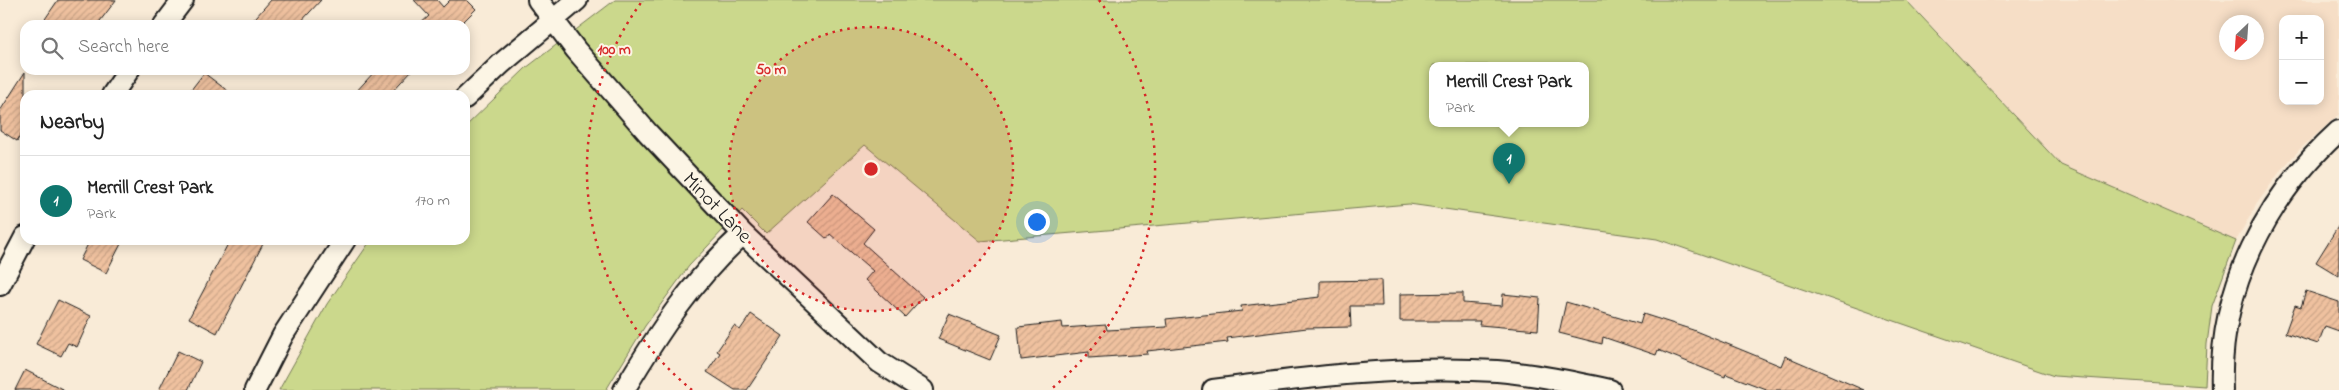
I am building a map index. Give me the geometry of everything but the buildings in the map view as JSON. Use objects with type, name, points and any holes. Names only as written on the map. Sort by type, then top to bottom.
[{"type":"street","points":[[168,20],[183,0]]},
{"type":"street","name":"Minot Lane","points":[[538,0],[576,50],[648,133],[743,234],[879,362],[923,390]]},
{"type":"street","points":[[470,93],[502,63],[577,0]]},
{"type":"street","points":[[115,90],[126,75]]},
{"type":"street","points":[[2222,390],[2222,358],[2230,308],[2256,235],[2284,189],[2323,145],[2339,131]]},
{"type":"street","points":[[624,390],[652,343],[688,291],[707,268],[743,234]]},
{"type":"street","points":[[0,285],[21,245]]},
{"type":"street","points":[[255,390],[283,335],[342,245]]},
{"type":"street","points":[[1213,390],[1371,371],[1429,368],[1543,376],[1610,390]]},
{"type":"shaded area","points":[[1907,0],[2339,0],[2339,114],[2300,149],[2281,170],[2256,205],[2236,241],[2061,165]]},
{"type":"green space","points":[[615,0],[1906,0],[2061,165],[2236,241],[2212,306],[2207,344],[2205,386],[2054,376],[1657,239],[1409,204],[980,241],[865,145],[766,234],[742,210],[689,266],[645,326],[606,390],[279,390],[327,304],[368,245],[470,245],[470,122],[526,68]]},
{"type":"place","name":"Merrill Crest Park","points":[[1509,184]]}]
